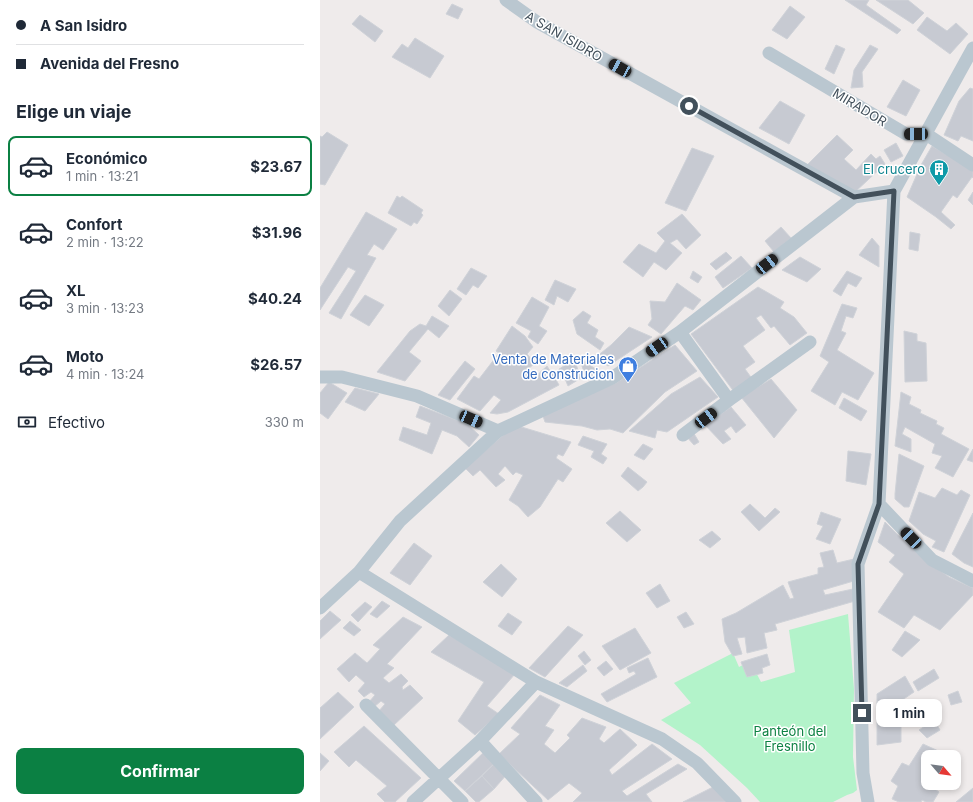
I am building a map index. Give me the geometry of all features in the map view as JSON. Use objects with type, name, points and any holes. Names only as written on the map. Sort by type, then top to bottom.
[{"type":"street","name":"A SAN ISIDRO","points":[[506,0],[537,22],[854,197]]},
{"type":"street","points":[[868,802],[863,773],[858,564],[879,504],[894,191],[973,48]]},
{"type":"street","name":"MIRADOR","points":[[769,52],[906,134],[926,134]]},
{"type":"street","points":[[926,134],[973,165]]},
{"type":"street","points":[[320,608],[359,572],[400,521],[498,431],[612,378],[680,332],[854,197],[894,191]]},
{"type":"street","points":[[680,332],[728,400]]},
{"type":"street","points":[[683,435],[728,400],[810,342]]},
{"type":"street","points":[[320,378],[342,376],[417,396],[498,431]]},
{"type":"street","points":[[879,504],[932,560],[973,581]]},
{"type":"street","points":[[359,572],[536,682],[662,739],[697,763],[735,802]]},
{"type":"street","points":[[413,802],[480,741],[536,682]]},
{"type":"street","points":[[366,706],[462,802]]},
{"type":"street","points":[[480,741],[536,802]]},
{"type":"green space","name":"Panteón del Fresnillo","points":[[848,614],[854,689],[853,757],[857,790],[853,793],[833,802],[760,802],[700,745],[661,720],[691,703],[674,683],[733,653],[739,667],[750,661],[761,682],[795,672],[789,630]]},
{"type":"building","points":[[845,0],[869,0],[866,5],[901,30],[897,34]]},
{"type":"building","points":[[876,0],[908,0],[924,13],[913,24]]},
{"type":"building","points":[[452,4],[463,9],[458,19],[446,14]]},
{"type":"building","points":[[790,6],[805,17],[787,39],[772,30]]},
{"type":"building","points":[[360,15],[383,31],[375,42],[352,24]]},
{"type":"building","points":[[927,17],[947,31],[956,23],[968,34],[950,54],[917,30]]},
{"type":"building","points":[[415,38],[444,56],[430,78],[392,57],[402,44],[408,48]]},
{"type":"building","points":[[836,45],[845,49],[834,74],[825,69]]},
{"type":"building","points":[[870,45],[878,49],[862,72],[863,87],[851,88],[854,70]]},
{"type":"building","points":[[903,80],[920,90],[906,116],[887,107]]},
{"type":"building","points":[[970,88],[973,89],[973,141],[961,136],[958,141],[944,135],[959,101]]},
{"type":"building","points":[[780,101],[805,115],[789,144],[759,128]]},
{"type":"building","points":[[327,132],[348,145],[325,185],[320,184],[320,136],[322,137]]},
{"type":"building","points":[[837,135],[853,150],[844,159],[856,170],[871,154],[876,159],[880,156],[885,164],[854,193],[807,165]]},
{"type":"building","points":[[896,143],[903,156],[891,162],[884,150]]},
{"type":"building","name":"El crucero","points":[[932,146],[973,170],[973,178],[972,177],[957,198],[953,195],[941,212],[955,225],[951,229],[907,197],[921,165]]},
{"type":"building","points":[[692,148],[714,156],[686,211],[665,203]]},
{"type":"building","points":[[973,192],[973,205],[968,200]]},
{"type":"building","points":[[397,196],[400,198],[402,196],[423,210],[421,213],[423,215],[417,224],[414,222],[411,226],[388,213]]},
{"type":"building","points":[[366,212],[397,229],[383,250],[374,244],[367,255],[376,258],[341,319],[329,313],[356,271],[348,267],[320,310],[320,288]]},
{"type":"building","points":[[682,214],[701,235],[686,249],[677,239],[670,243],[682,253],[666,270],[654,262],[643,277],[623,262],[639,244],[656,253],[665,241],[657,233]]},
{"type":"building","points":[[781,227],[791,238],[774,252],[765,241]]},
{"type":"building","points":[[910,232],[920,234],[918,251],[909,249]]},
{"type":"building","points":[[872,238],[879,246],[879,267],[859,255]]},
{"type":"building","points":[[726,252],[732,258],[716,270],[710,264]]},
{"type":"building","points":[[741,256],[752,268],[723,288],[715,277]]},
{"type":"building","points":[[800,257],[821,269],[807,282],[782,270]]},
{"type":"building","points":[[471,268],[487,276],[478,288],[473,285],[466,295],[457,289]]},
{"type":"building","points":[[693,271],[702,277],[698,283],[690,278]]},
{"type":"building","points":[[847,271],[862,278],[856,287],[848,283],[841,296],[833,291]]},
{"type":"building","points":[[555,280],[576,289],[568,302],[557,296],[554,305],[545,300]]},
{"type":"building","points":[[677,283],[701,300],[693,310],[685,306],[661,334],[648,325],[652,319],[650,301],[665,302]]},
{"type":"building","points":[[758,287],[784,302],[780,308],[794,317],[807,333],[790,345],[774,326],[771,328],[761,315],[756,318],[765,330],[743,346],[755,362],[745,369],[753,380],[735,393],[691,334]]},
{"type":"building","points":[[450,290],[462,299],[449,316],[438,306]]},
{"type":"building","points":[[365,295],[384,305],[369,326],[350,315]]},
{"type":"building","points":[[532,297],[549,307],[539,326],[547,331],[538,344],[528,337],[531,331],[516,323]]},
{"type":"building","points":[[842,304],[857,308],[853,318],[846,316],[841,331],[846,333],[837,350],[874,373],[858,400],[842,392],[835,405],[811,391],[829,362],[820,356]]},
{"type":"building","points":[[583,311],[591,316],[587,323],[598,330],[595,337],[604,343],[600,350],[577,334],[573,320]]},
{"type":"building","points":[[432,316],[449,326],[439,338],[428,329],[409,352],[421,361],[405,381],[377,372],[410,331],[420,324],[426,326]]},
{"type":"building","points":[[512,326],[525,336],[533,347],[527,354],[535,363],[528,369],[534,378],[547,366],[552,374],[574,359],[581,378],[568,386],[563,374],[555,378],[559,385],[508,412],[497,414],[490,413],[501,400],[494,395],[480,411],[457,399],[474,376],[479,379],[499,353],[496,351]]},
{"type":"building","points":[[629,327],[652,337],[608,366],[596,357],[611,345]]},
{"type":"building","points":[[904,331],[917,334],[917,341],[926,343],[927,381],[905,382]]},
{"type":"building","points":[[675,345],[697,371],[665,392],[623,433],[610,429],[597,430],[582,426],[545,422],[542,413],[616,383]]},
{"type":"building","points":[[579,357],[602,374],[586,378]]},
{"type":"building","points":[[465,361],[475,369],[450,400],[438,395]]},
{"type":"building","points":[[700,377],[718,397],[667,432],[657,430],[655,438],[629,431],[671,394]]},
{"type":"building","points":[[771,379],[797,410],[774,438],[741,397]]},
{"type":"building","points":[[329,382],[347,393],[328,419],[320,413],[320,393]]},
{"type":"building","points":[[355,388],[379,394],[365,411],[345,402]]},
{"type":"building","points":[[901,392],[911,397],[909,404],[921,410],[920,413],[937,421],[936,424],[944,428],[941,434],[969,449],[953,477],[935,468],[942,456],[932,453],[935,444],[905,427],[902,434],[911,439],[911,452],[895,446]]},
{"type":"building","points":[[844,398],[867,411],[861,421],[839,408]]},
{"type":"building","points":[[420,406],[467,424],[479,435],[469,447],[457,436],[442,430],[432,454],[399,440],[403,427],[427,435],[431,423],[416,417]]},
{"type":"building","points":[[731,407],[746,425],[736,433],[731,426],[724,431],[731,439],[723,444],[705,425]]},
{"type":"building","points":[[515,425],[571,442],[563,456],[558,454],[556,458],[572,469],[563,482],[558,479],[540,507],[528,517],[518,506],[509,500],[523,475],[516,472],[513,475],[505,466],[498,474],[505,480],[496,487],[480,470],[473,476],[465,468]]},
{"type":"building","points":[[693,432],[699,442],[694,445],[686,436]]},
{"type":"building","points":[[583,436],[607,444],[601,454],[607,458],[603,464],[591,457],[594,451],[578,445]]},
{"type":"building","points":[[643,444],[653,449],[644,460],[634,455]]},
{"type":"building","points":[[973,449],[973,462],[967,460]]},
{"type":"building","points":[[848,451],[871,454],[866,485],[846,481]]},
{"type":"building","points":[[899,454],[924,466],[909,507],[904,507],[895,499]]},
{"type":"building","points":[[628,467],[647,482],[638,491],[621,476]]},
{"type":"building","points":[[942,488],[957,495],[961,490],[970,495],[944,552],[932,547],[936,541],[923,534],[909,521],[919,492],[935,498]]},
{"type":"building","points":[[750,504],[765,518],[775,508],[780,512],[759,531],[741,512]]},
{"type":"building","points":[[620,511],[641,530],[627,542],[606,523]]},
{"type":"building","points":[[821,512],[841,519],[830,544],[816,539],[823,526],[817,524]]},
{"type":"building","points":[[973,513],[973,567],[964,563],[952,554]]},
{"type":"building","points":[[885,522],[902,539],[934,566],[949,577],[973,588],[973,595],[940,630],[914,615],[904,628],[878,612],[904,574],[889,562],[895,555],[878,542]]},
{"type":"building","points":[[712,531],[721,539],[710,548],[699,540]]},
{"type":"building","points":[[414,543],[432,556],[410,585],[390,573]]},
{"type":"building","points":[[833,550],[837,563],[854,559],[857,580],[823,590],[825,595],[853,589],[855,601],[775,624],[777,630],[764,633],[767,648],[747,653],[745,637],[737,638],[742,654],[733,656],[725,642],[722,619],[736,613],[783,585],[790,599],[794,598],[788,582],[818,574],[818,568],[824,567],[820,553]]},
{"type":"building","points":[[501,564],[517,579],[502,597],[483,582]]},
{"type":"building","points":[[660,584],[670,601],[657,608],[646,593]]},
{"type":"building","points":[[382,601],[390,606],[377,618],[370,614]]},
{"type":"building","points":[[365,602],[372,607],[358,622],[351,615]]},
{"type":"building","points":[[330,611],[341,620],[320,639],[320,621]]},
{"type":"building","points":[[686,612],[694,624],[684,628],[677,617]]},
{"type":"building","points":[[508,613],[522,622],[512,635],[498,626]]},
{"type":"building","points":[[403,617],[422,627],[387,664],[394,668],[383,678],[389,683],[401,674],[408,681],[402,687],[403,690],[410,685],[423,698],[394,725],[378,712],[385,704],[381,701],[374,707],[369,702],[375,695],[371,692],[364,697],[358,691],[365,683],[356,675],[349,682],[337,669],[355,653],[367,663],[380,649],[373,645]]},
{"type":"building","points":[[350,621],[361,630],[354,636],[343,628]]},
{"type":"building","points":[[568,626],[583,635],[545,677],[529,668]]},
{"type":"building","points":[[635,628],[651,653],[620,670],[602,646]]},
{"type":"building","points":[[905,631],[920,640],[902,657],[892,650]]},
{"type":"building","points":[[449,635],[515,674],[487,706],[499,714],[475,735],[458,721],[484,682],[431,652]]},
{"type":"building","points":[[584,651],[591,660],[585,665],[578,656]]},
{"type":"building","points":[[767,654],[770,665],[762,668],[763,673],[747,677],[741,662]]},
{"type":"building","points":[[648,658],[657,677],[607,702],[601,694],[636,674],[634,671],[629,673],[627,668]]},
{"type":"building","points":[[606,661],[613,669],[604,676],[597,668]]},
{"type":"building","points":[[583,665],[587,671],[567,687],[559,683]]},
{"type":"building","points":[[934,669],[939,678],[918,691],[913,682]]},
{"type":"building","points":[[905,676],[914,692],[895,705],[897,719],[892,718],[893,723],[901,724],[901,742],[877,745],[877,694]]},
{"type":"building","points":[[958,691],[962,702],[951,705],[948,695]]},
{"type":"building","points":[[338,692],[354,707],[320,739],[320,708]]},
{"type":"building","points":[[540,695],[560,705],[545,726],[554,730],[544,744],[555,753],[570,738],[567,735],[582,718],[606,727],[599,739],[604,743],[620,729],[637,745],[609,770],[612,775],[652,744],[672,759],[622,791],[627,796],[678,764],[687,769],[646,794],[652,802],[573,802],[582,793],[569,783],[548,800],[499,754],[520,734],[511,728]]},
{"type":"building","points":[[934,720],[940,730],[927,738],[919,730]]},
{"type":"building","points":[[364,726],[421,778],[395,802],[385,802],[377,794],[387,786],[356,760],[349,767],[334,752]]},
{"type":"building","points":[[923,744],[936,750],[921,750],[921,790],[936,790],[939,792],[933,802],[926,802],[922,800],[921,802],[899,802],[892,799],[898,786],[891,781],[902,763],[909,766]]},
{"type":"building","points":[[486,750],[497,761],[465,791],[454,781]]},
{"type":"building","points":[[320,753],[329,761],[320,771]]},
{"type":"building","points":[[497,761],[508,773],[494,789],[482,776]]},
{"type":"building","points":[[482,776],[494,789],[479,802],[476,802],[465,791]]},
{"type":"building","points":[[715,786],[731,802],[683,802]]},
{"type":"building","points":[[973,788],[973,802],[956,802]]},
{"type":"place","name":"El crucero","points":[[939,186]]},
{"type":"place","name":"Venta de Materiales de construcion","points":[[628,383]]},
{"type":"route","points":[[689,106],[854,197],[894,191],[879,504],[858,564],[862,713]]}]
